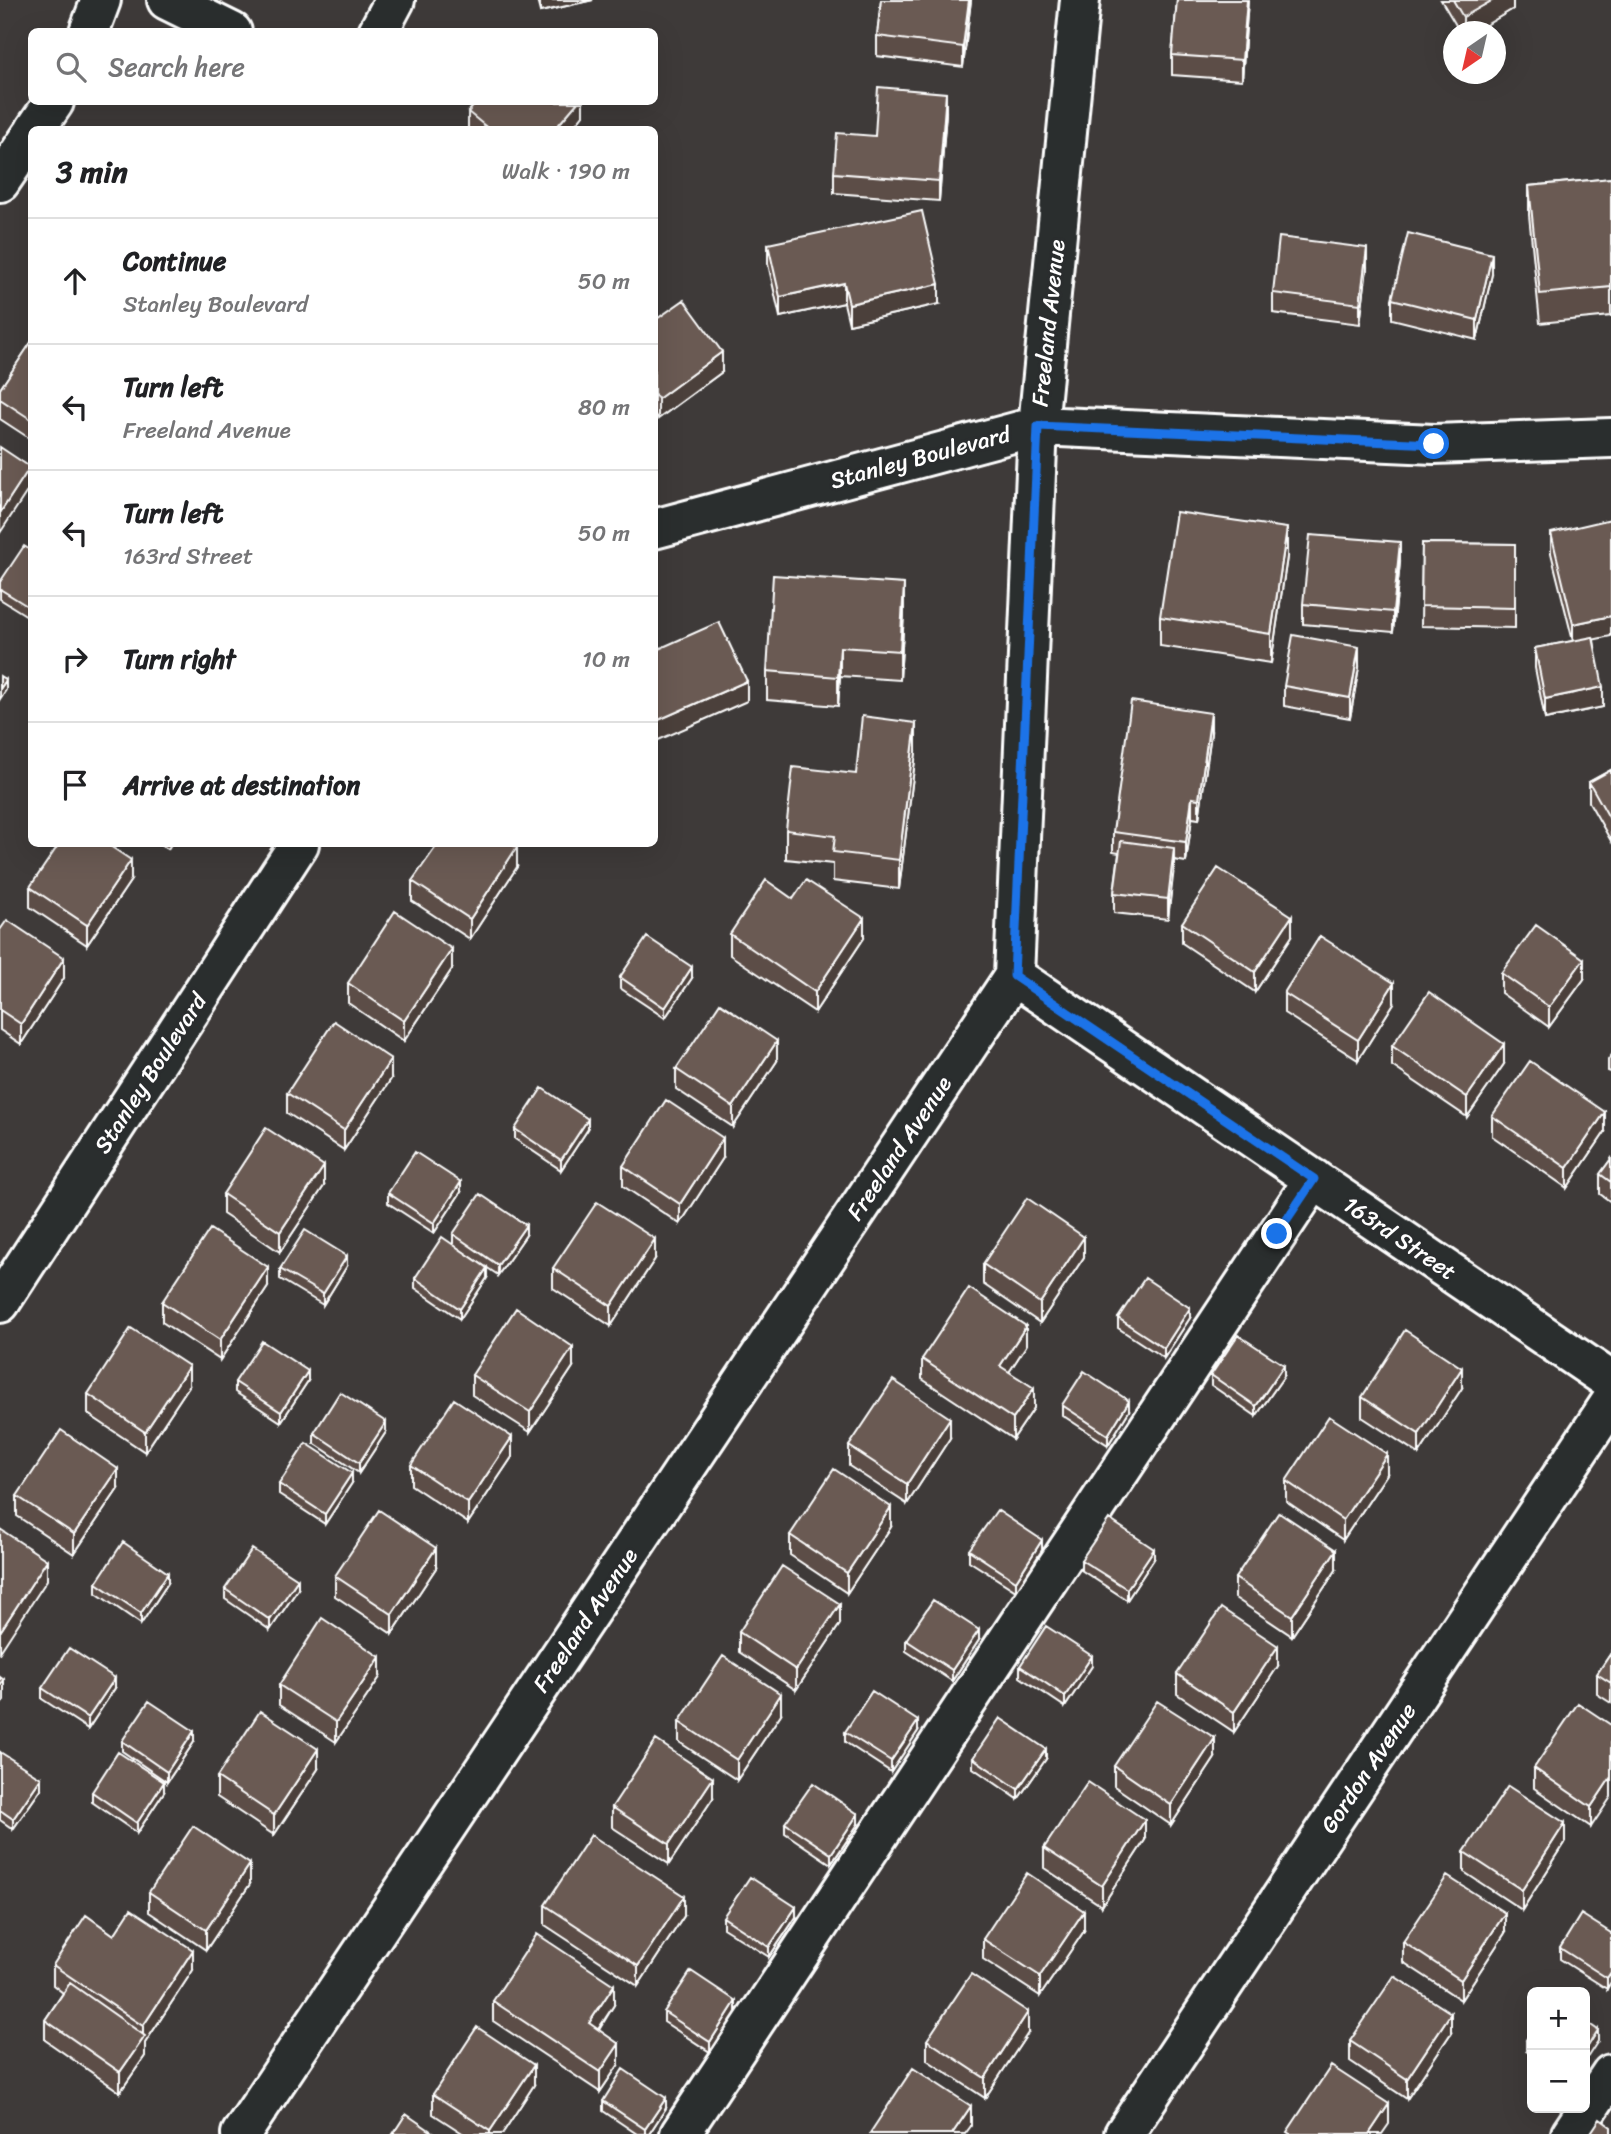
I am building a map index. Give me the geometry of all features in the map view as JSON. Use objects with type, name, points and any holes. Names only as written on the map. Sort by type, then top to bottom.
[{"type":"street","points":[[90,28],[101,0]]},
{"type":"street","points":[[167,0],[224,28]]},
{"type":"street","points":[[381,28],[395,0]]},
{"type":"street","name":"Freeland Avenue","points":[[241,2134],[1014,976],[1038,426],[1080,0]]},
{"type":"street","points":[[39,126],[52,105]]},
{"type":"street","points":[[0,182],[28,141]]},
{"type":"street","name":"Stanley Boulevard","points":[[658,528],[1038,426],[1434,444],[1611,438]]},
{"type":"street","name":"Stanley Boulevard","points":[[0,1303],[297,847]]},
{"type":"street","name":"163rd Street","points":[[1014,976],[1611,1381]]},
{"type":"street","points":[[680,2134],[1314,1179]]},
{"type":"street","name":"Gordon Avenue","points":[[1124,2134],[1611,1402]]},
{"type":"street","points":[[1571,2134],[1611,2074]]},
{"type":"building","points":[[881,0],[969,0],[963,47],[877,36]]},
{"type":"building","points":[[1177,0],[1247,0],[1242,60],[1172,55]]},
{"type":"building","points":[[1453,0],[1493,0],[1463,17]]},
{"type":"building","points":[[878,87],[946,93],[939,181],[834,173],[837,133],[875,136]]},
{"type":"building","points":[[474,105],[575,105],[557,126],[485,126],[468,112]]},
{"type":"building","points":[[1611,178],[1611,287],[1540,294],[1529,186]]},
{"type":"building","points":[[922,211],[939,284],[849,304],[844,283],[780,297],[768,244]]},
{"type":"building","points":[[1408,233],[1492,254],[1477,320],[1392,299]]},
{"type":"building","points":[[1279,237],[1367,248],[1360,304],[1273,293]]},
{"type":"building","points":[[684,300],[722,352],[658,399],[658,318]]},
{"type":"building","points":[[28,347],[28,417],[0,399],[0,389]]},
{"type":"building","points":[[0,447],[28,466],[28,470],[0,513]]},
{"type":"building","points":[[1176,512],[1287,528],[1271,634],[1160,617]]},
{"type":"building","points":[[1611,519],[1611,616],[1573,624],[1551,533]]},
{"type":"building","points":[[1310,535],[1400,542],[1393,612],[1303,604]]},
{"type":"building","points":[[1422,543],[1515,544],[1515,608],[1421,606]]},
{"type":"building","points":[[24,546],[28,548],[28,606],[0,589],[0,582]]},
{"type":"building","points":[[773,575],[904,584],[900,651],[840,647],[838,677],[767,671]]},
{"type":"building","points":[[719,622],[747,681],[658,720],[658,649]]},
{"type":"building","points":[[1293,635],[1359,647],[1350,698],[1284,686]]},
{"type":"building","points":[[1593,637],[1603,687],[1545,699],[1535,648]]},
{"type":"building","points":[[0,676],[6,680],[0,689]]},
{"type":"building","points":[[1131,701],[1211,713],[1199,799],[1192,798],[1186,842],[1113,832]]},
{"type":"building","points":[[862,716],[916,723],[899,860],[833,852],[835,836],[786,830],[793,767],[856,774]]},
{"type":"building","points":[[1611,770],[1611,821],[1589,782]]},
{"type":"building","points":[[1121,841],[1174,848],[1168,899],[1114,893]]},
{"type":"building","points":[[57,847],[112,847],[131,860],[87,925],[30,887]]},
{"type":"building","points":[[436,847],[517,847],[470,919],[412,881]]},
{"type":"building","points":[[1218,868],[1292,916],[1255,972],[1182,923]]},
{"type":"building","points":[[766,880],[793,899],[806,880],[864,918],[815,992],[730,934]]},
{"type":"building","points":[[395,911],[452,949],[404,1021],[348,983]]},
{"type":"building","points":[[7,920],[64,958],[21,1024],[0,1010],[0,930]]},
{"type":"building","points":[[1536,925],[1584,959],[1549,1007],[1501,973]]},
{"type":"building","points":[[1320,936],[1394,983],[1358,1040],[1284,993]]},
{"type":"building","points":[[647,937],[692,967],[665,1008],[620,977]]},
{"type":"building","points":[[1429,992],[1504,1044],[1467,1097],[1392,1046]]},
{"type":"building","points":[[720,1003],[777,1041],[733,1107],[676,1069]]},
{"type":"building","points":[[334,1021],[391,1059],[344,1130],[287,1093]]},
{"type":"building","points":[[1530,1061],[1605,1112],[1567,1168],[1492,1116]]},
{"type":"building","points":[[542,1088],[588,1119],[561,1160],[515,1129]]},
{"type":"building","points":[[666,1100],[723,1138],[680,1204],[623,1166]]},
{"type":"building","points":[[266,1128],[324,1166],[280,1232],[223,1194]]},
{"type":"building","points":[[415,1152],[461,1182],[434,1223],[388,1193]]},
{"type":"building","points":[[1611,1159],[1611,1182],[1600,1174]]},
{"type":"building","points":[[480,1194],[526,1225],[498,1265],[453,1234]]},
{"type":"building","points":[[1027,1198],[1084,1237],[1040,1303],[983,1264]]},
{"type":"building","points":[[597,1202],[655,1239],[611,1306],[553,1268]]},
{"type":"building","points":[[210,1229],[268,1267],[220,1340],[162,1302]]},
{"type":"building","points":[[305,1230],[347,1256],[323,1294],[280,1269]]},
{"type":"building","points":[[442,1237],[487,1268],[460,1309],[415,1278]]},
{"type":"building","points":[[1145,1278],[1190,1308],[1164,1348],[1118,1318]]},
{"type":"building","points":[[969,1288],[1026,1326],[1000,1366],[1034,1388],[1013,1419],[922,1359]]},
{"type":"building","points":[[516,1308],[573,1347],[530,1412],[472,1375]]},
{"type":"building","points":[[131,1328],[189,1366],[145,1432],[88,1394]]},
{"type":"building","points":[[1405,1330],[1462,1368],[1419,1434],[1362,1397]]},
{"type":"building","points":[[1238,1335],[1284,1365],[1256,1406],[1211,1375]]},
{"type":"building","points":[[262,1341],[308,1371],[281,1412],[235,1382]]},
{"type":"building","points":[[1084,1371],[1129,1401],[1108,1435],[1062,1405]]},
{"type":"building","points":[[893,1380],[950,1418],[907,1484],[849,1446]]},
{"type":"building","points":[[340,1392],[386,1422],[359,1463],[314,1433]]},
{"type":"building","points":[[454,1399],[512,1437],[468,1503],[411,1465]]},
{"type":"building","points":[[1329,1416],[1387,1454],[1343,1520],[1286,1481]]},
{"type":"building","points":[[61,1430],[118,1469],[74,1534],[17,1496]]},
{"type":"building","points":[[306,1443],[352,1473],[325,1514],[279,1484]]},
{"type":"building","points":[[834,1469],[891,1507],[847,1573],[790,1535]]},
{"type":"building","points":[[379,1510],[436,1548],[392,1614],[335,1576]]},
{"type":"building","points":[[997,1510],[1042,1540],[1016,1581],[969,1550]]},
{"type":"building","points":[[1279,1512],[1336,1550],[1292,1616],[1235,1578]]},
{"type":"building","points":[[1109,1519],[1154,1549],[1127,1589],[1081,1560]]},
{"type":"building","points":[[0,1529],[47,1560],[0,1632]]},
{"type":"building","points":[[123,1542],[168,1573],[141,1613],[96,1583]]},
{"type":"building","points":[[252,1549],[298,1579],[270,1620],[225,1589]]},
{"type":"building","points":[[782,1566],[840,1604],[796,1670],[739,1632]]},
{"type":"building","points":[[933,1600],[979,1630],[952,1670],[906,1640]]},
{"type":"building","points":[[1221,1608],[1278,1646],[1234,1712],[1177,1674]]},
{"type":"building","points":[[322,1618],[380,1657],[336,1722],[279,1685]]},
{"type":"building","points":[[1046,1626],[1092,1656],[1065,1696],[1020,1666]]},
{"type":"building","points":[[69,1648],[115,1678],[88,1718],[42,1688]]},
{"type":"building","points":[[1611,1653],[1611,1683],[1597,1674]]},
{"type":"building","points":[[723,1656],[781,1694],[737,1760],[679,1722]]},
{"type":"building","points":[[872,1691],[918,1721],[891,1761],[845,1732]]},
{"type":"building","points":[[149,1701],[194,1731],[167,1772],[122,1741]]},
{"type":"building","points":[[1157,1701],[1215,1738],[1171,1805],[1114,1766]]},
{"type":"building","points":[[1578,1703],[1611,1725],[1611,1777],[1591,1807],[1534,1768]]},
{"type":"building","points":[[260,1711],[318,1749],[274,1815],[217,1777]]},
{"type":"building","points":[[1000,1718],[1046,1749],[1018,1789],[973,1758]]},
{"type":"building","points":[[656,1740],[713,1778],[669,1844],[612,1807]]},
{"type":"building","points":[[0,1752],[41,1778],[13,1819],[0,1810]]},
{"type":"building","points":[[118,1752],[164,1782],[137,1823],[92,1792]]},
{"type":"building","points":[[1088,1782],[1145,1820],[1102,1886],[1044,1848]]},
{"type":"building","points":[[813,1783],[858,1814],[831,1854],[785,1823]]},
{"type":"building","points":[[1508,1786],[1565,1823],[1522,1890],[1464,1852]]},
{"type":"building","points":[[193,1826],[250,1864],[206,1930],[149,1892]]},
{"type":"building","points":[[591,1835],[684,1896],[638,1966],[545,1905]]},
{"type":"building","points":[[1027,1873],[1084,1911],[1040,1976],[983,1939]]},
{"type":"building","points":[[1447,1876],[1505,1913],[1461,1980],[1403,1942]]},
{"type":"building","points":[[750,1877],[796,1907],[769,1947],[723,1917]]},
{"type":"building","points":[[131,1909],[193,1950],[143,2026],[53,1965],[86,1915],[114,1935]]},
{"type":"building","points":[[1581,1914],[1611,1933],[1611,1972],[1607,1978],[1560,1948]]},
{"type":"building","points":[[537,1934],[614,1985],[589,2023],[619,2044],[600,2072],[493,2001]]},
{"type":"building","points":[[691,1971],[736,2001],[710,2042],[664,2012]]},
{"type":"building","points":[[971,1974],[1028,2012],[985,2078],[927,2040]]},
{"type":"building","points":[[1394,1976],[1451,2013],[1407,2079],[1350,2041]]},
{"type":"building","points":[[70,1983],[145,2036],[120,2072],[45,2020]]},
{"type":"building","points":[[1590,2024],[1598,2030],[1590,2043]]},
{"type":"building","points":[[477,2027],[534,2065],[490,2131],[433,2094]]},
{"type":"building","points":[[1331,2066],[1389,2104],[1369,2134],[1290,2134],[1287,2132]]},
{"type":"building","points":[[913,2068],[971,2106],[952,2134],[871,2134],[870,2133]]},
{"type":"building","points":[[623,2069],[666,2098],[645,2129],[603,2101]]},
{"type":"building","points":[[406,2114],[435,2134],[393,2134]]},
{"type":"building","points":[[1600,2119],[1611,2127],[1611,2134],[1590,2134]]},
{"type":"route","points":[[1277,1234],[1314,1179],[1014,976],[1038,426],[1434,444]]}]
